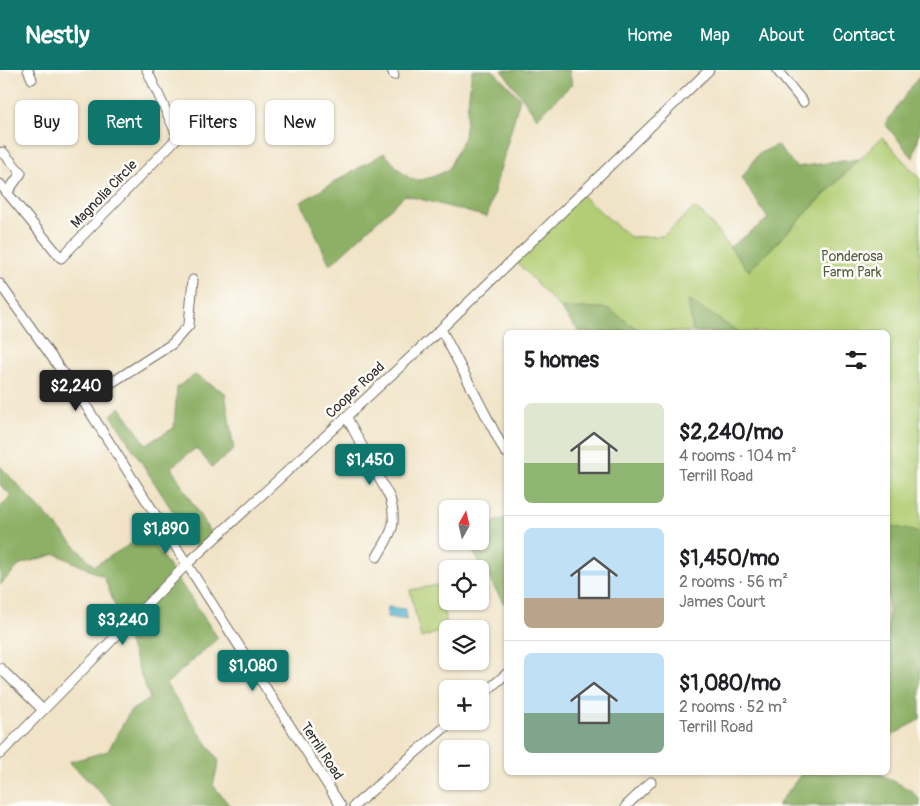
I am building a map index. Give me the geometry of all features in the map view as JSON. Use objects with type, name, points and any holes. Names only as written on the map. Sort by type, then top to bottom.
[{"type":"street","points":[[28,70],[32,79]]},
{"type":"street","name":"Magnolia Circle","points":[[8,193],[61,258],[178,136],[147,70]]},
{"type":"street","name":"Cooper Road","points":[[0,754],[186,565],[441,329],[709,70]]},
{"type":"street","points":[[777,70],[803,102]]},
{"type":"street","points":[[0,152],[21,173],[8,193],[0,184]]},
{"type":"street","points":[[82,400],[172,344],[189,325],[193,280]]},
{"type":"street","name":"Terrill Road","points":[[0,284],[82,400],[341,806]]},
{"type":"street","points":[[441,329],[504,450]]},
{"type":"street","points":[[346,416],[390,498],[394,512],[394,527],[377,557]]},
{"type":"street","points":[[0,668],[42,710]]},
{"type":"street","points":[[489,689],[504,676]]},
{"type":"street","points":[[354,806],[442,730]]},
{"type":"street","points":[[626,806],[651,782]]},
{"type":"green space","points":[[472,70],[493,70],[520,98],[487,217],[405,195],[330,265],[301,202],[384,153],[400,170],[412,179],[425,179],[448,170],[464,137]]},
{"type":"green space","points":[[502,70],[569,70],[572,84],[537,118]]},
{"type":"green space","points":[[920,75],[920,131],[913,158],[885,124]]},
{"type":"green space","name":"Ponderosa Farm Park","points":[[882,137],[920,179],[920,569],[890,558],[890,330],[586,330],[560,308],[512,257],[580,194],[630,237],[663,236],[694,208],[704,215],[749,271]]},
{"type":"green space","points":[[777,145],[796,167],[859,159],[749,271],[730,247],[768,219],[742,178],[758,154]]},
{"type":"green space","points":[[688,300],[736,330],[693,330]]},
{"type":"green space","points":[[560,308],[607,308],[639,330],[577,330]]},
{"type":"green space","points":[[195,375],[225,393],[234,450],[212,467],[196,448],[171,467],[214,539],[200,554],[111,415],[120,407],[146,444],[174,428],[177,387]]},
{"type":"green space","points":[[0,466],[94,566],[147,534],[218,638],[166,684],[219,761],[213,785],[230,806],[114,806],[69,762],[108,751],[130,711],[150,699],[104,577],[56,554],[21,564],[0,585],[0,508],[11,495],[0,485]]},
{"type":"green space","points":[[504,519],[504,604],[489,578],[489,560],[478,560],[472,550],[489,550],[489,524]]},
{"type":"green space","points":[[890,526],[920,533],[920,719],[890,737]]},
{"type":"green space","points":[[437,585],[439,610],[443,610],[446,620],[439,620],[439,632],[421,638],[410,590]]},
{"type":"green space","points":[[800,775],[882,775],[911,790],[920,800],[920,806],[777,806]]},
{"type":"water","points":[[388,607],[406,609],[406,620],[387,617]]}]
